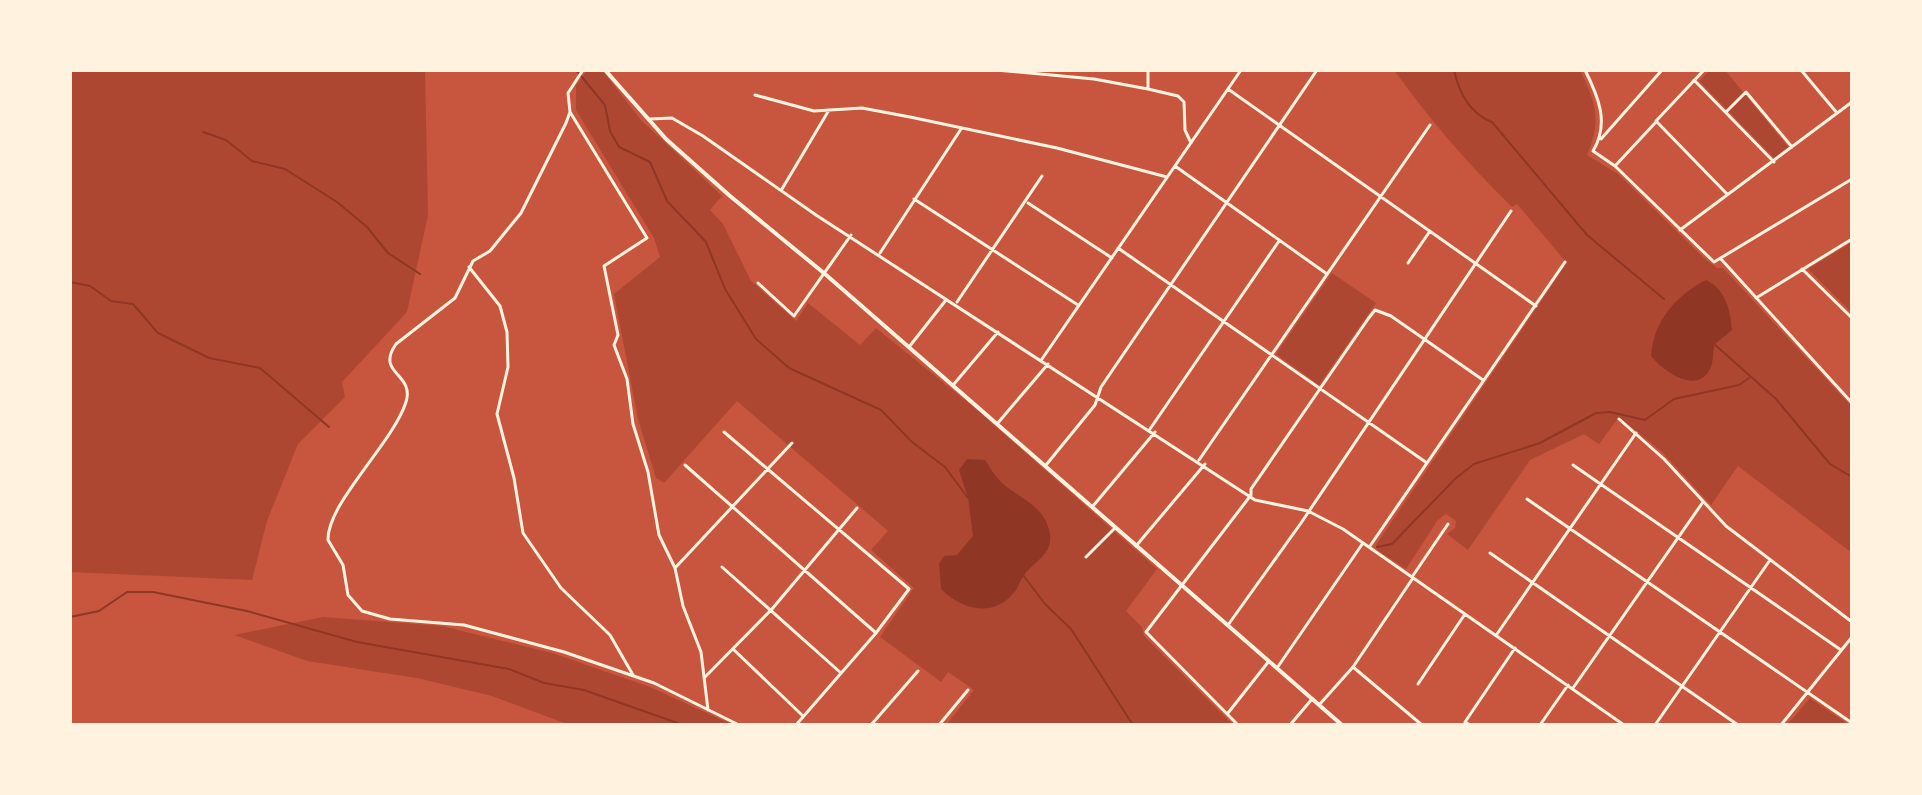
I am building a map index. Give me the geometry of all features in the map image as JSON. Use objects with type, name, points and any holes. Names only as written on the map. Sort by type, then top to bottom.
[{"type":"street","points":[[583,70],[568,93],[570,112],[647,238],[604,266],[618,335],[614,345],[627,379],[633,424],[648,472],[659,535],[675,568],[683,606],[701,652],[708,710]]},
{"type":"street","points":[[605,70],[647,119],[730,196],[909,347],[922,363],[1046,465],[1342,725]]},
{"type":"street","points":[[996,70],[1094,79],[1178,96],[1184,102],[1185,130],[1191,143]]},
{"type":"street","points":[[1148,70],[1148,89]]},
{"type":"street","points":[[1042,359],[1241,70]]},
{"type":"street","points":[[1046,465],[1099,396],[1101,387],[1170,283],[1317,70]]},
{"type":"street","points":[[1585,70],[1598,99],[1603,123],[1599,141]]},
{"type":"street","points":[[1662,70],[1593,151],[1615,166],[1714,262],[1852,179]]},
{"type":"street","points":[[1615,166],[1704,70]]},
{"type":"street","points":[[1801,70],[1837,113]]},
{"type":"street","points":[[1694,80],[1774,162]]},
{"type":"street","points":[[1228,89],[1536,306]]},
{"type":"street","points":[[1725,112],[1746,92],[1792,147]]},
{"type":"street","points":[[755,95],[814,111],[862,108],[1057,148],[1167,177]]},
{"type":"street","points":[[1680,230],[1852,102]]},
{"type":"street","points":[[781,189],[829,110]]},
{"type":"street","points":[[570,112],[521,213],[490,251],[469,267],[455,298],[402,339],[389,354],[389,365],[407,387],[404,406],[329,526],[328,540],[343,565],[348,595],[362,611],[390,619],[434,620],[474,627],[564,652],[633,676],[739,725]]},
{"type":"street","points":[[647,119],[672,118],[1251,495],[1282,507],[1308,511],[1363,543],[1497,634],[1621,724]]},
{"type":"street","points":[[1656,121],[1729,195]]},
{"type":"street","points":[[1199,460],[1430,125]]},
{"type":"street","points":[[880,253],[961,129]]},
{"type":"street","points":[[1175,166],[1327,274]]},
{"type":"street","points":[[956,304],[1042,176]]},
{"type":"street","points":[[914,199],[1079,306]]},
{"type":"street","points":[[1026,202],[1112,258]]},
{"type":"street","points":[[1228,625],[1511,211]]},
{"type":"street","points":[[1408,263],[1430,231]]},
{"type":"street","points":[[758,283],[794,316],[851,235]]},
{"type":"street","points":[[1756,298],[1852,239]]},
{"type":"street","points":[[1150,429],[1279,241]]},
{"type":"street","points":[[1118,248],[1427,463]]},
{"type":"street","points":[[1721,259],[1852,403]]},
{"type":"street","points":[[1369,548],[1565,262]]},
{"type":"street","points":[[469,267],[500,306],[507,332],[508,367],[497,414],[514,478],[523,533],[561,588],[610,635],[633,676]]},
{"type":"street","points":[[1802,269],[1852,318]]},
{"type":"street","points":[[909,347],[947,299]]},
{"type":"street","points":[[1238,725],[1146,632],[1251,495],[1251,489],[1375,310],[1391,316],[1483,380]]},
{"type":"street","points":[[953,386],[998,332]]},
{"type":"street","points":[[997,424],[1048,364]]},
{"type":"street","points":[[1619,419],[1726,526],[1852,622]]},
{"type":"street","points":[[724,432],[909,589],[876,633],[796,725]]},
{"type":"street","points":[[1093,506],[1155,432]]},
{"type":"street","points":[[1497,634],[1636,433]]},
{"type":"street","points":[[675,568],[792,443]]},
{"type":"street","points":[[1136,546],[1205,464]]},
{"type":"street","points":[[685,465],[876,633]]},
{"type":"street","points":[[1573,465],[1841,650]]},
{"type":"street","points":[[1527,499],[1852,723]]},
{"type":"street","points":[[1573,688],[1703,502]]},
{"type":"street","points":[[704,678],[715,663],[734,650],[738,640],[772,609],[857,508]]},
{"type":"street","points":[[1319,705],[1353,667],[1448,524]]},
{"type":"street","points":[[1086,557],[1115,528]]},
{"type":"street","points":[[1277,668],[1363,543]]},
{"type":"street","points":[[1490,553],[1738,725]]},
{"type":"street","points":[[1655,725],[1770,560]]},
{"type":"street","points":[[722,567],[841,673]]},
{"type":"street","points":[[1418,684],[1465,614]]},
{"type":"street","points":[[1781,725],[1852,637]]},
{"type":"street","points":[[1467,723],[1515,648]]},
{"type":"street","points":[[734,650],[804,716]]},
{"type":"street","points":[[1228,713],[1269,661]]},
{"type":"street","points":[[1353,667],[1422,725]]},
{"type":"street","points":[[871,725],[918,671]]},
{"type":"street","points":[[1540,725],[1568,685]]},
{"type":"street","points":[[939,725],[968,690]]},
{"type":"street","points":[[1290,725],[1312,699]]},
{"type":"shaded area","points":[[70,70],[425,70],[428,215],[407,312],[342,382],[345,397],[298,444],[267,521],[252,580],[70,572]]},
{"type":"shaded area","points":[[587,70],[602,70],[641,120],[722,196],[710,210],[723,224],[751,281],[796,321],[808,303],[860,345],[876,328],[976,409],[1157,569],[1126,611],[1142,627],[1144,636],[1233,725],[946,725],[974,690],[948,672],[941,682],[880,637],[914,588],[871,550],[888,531],[737,401],[664,483],[656,478],[638,419],[614,294],[660,257],[654,238],[576,110],[576,86]]},
{"type":"shaded area","points":[[1394,70],[1580,70],[1590,93],[1596,122],[1587,155],[1618,174],[1704,258],[1717,268],[1723,268],[1852,407],[1852,553],[1738,466],[1711,505],[1662,452],[1619,417],[1599,444],[1584,434],[1530,460],[1468,550],[1447,534],[1455,528],[1456,521],[1446,514],[1438,520],[1406,569],[1377,550],[1376,545],[1567,263],[1517,204],[1512,207],[1465,158]]},
{"type":"shaded area","points":[[1710,70],[1725,70],[1788,147],[1774,158],[1699,81]]},
{"type":"shaded area","points":[[1852,242],[1852,313],[1808,269]]},
{"type":"shaded area","points":[[1332,273],[1376,303],[1319,385],[1276,354]]},
{"type":"shaded area","points":[[1706,280],[1718,289],[1726,301],[1732,330],[1715,344],[1711,366],[1704,377],[1689,380],[1680,378],[1656,362],[1651,356],[1653,343],[1668,311],[1685,294]]},
{"type":"shaded area","points":[[967,459],[985,460],[1000,481],[1042,515],[1050,534],[1046,552],[1025,574],[1016,590],[1008,599],[989,608],[968,606],[941,589],[939,564],[944,556],[957,555],[973,536],[968,498],[959,470]]},
{"type":"shaded area","points":[[323,617],[442,626],[552,653],[650,687],[733,725],[570,725],[492,696],[417,678],[307,661],[234,635]]},
{"type":"shaded area","points":[[1810,698],[1845,722],[1842,725],[1787,725]]},
{"type":"waterway","points":[[576,70],[605,105],[610,131],[619,147],[650,162],[667,201],[706,242],[725,289],[756,339],[789,368],[881,410],[912,442],[945,467],[968,498]]},
{"type":"waterway","points":[[1454,70],[1462,94],[1471,108],[1492,122],[1587,235],[1664,299]]},
{"type":"waterway","points":[[203,132],[226,140],[252,161],[285,169],[337,202],[367,227],[388,253],[420,274]]},
{"type":"waterway","points":[[70,282],[90,286],[111,301],[133,304],[158,333],[209,358],[260,368],[329,427]]},
{"type":"waterway","points":[[1713,343],[1776,399],[1830,464],[1852,477]]},
{"type":"waterway","points":[[1377,547],[1392,544],[1456,478],[1474,464],[1540,443],[1596,413],[1610,412],[1645,420],[1674,399],[1739,385],[1749,378]]},
{"type":"waterway","points":[[1023,575],[1045,604],[1071,629],[1133,725]]},
{"type":"waterway","points":[[70,617],[99,611],[127,592],[153,592],[247,611],[357,642],[509,669],[544,683],[584,690],[683,725]]}]
